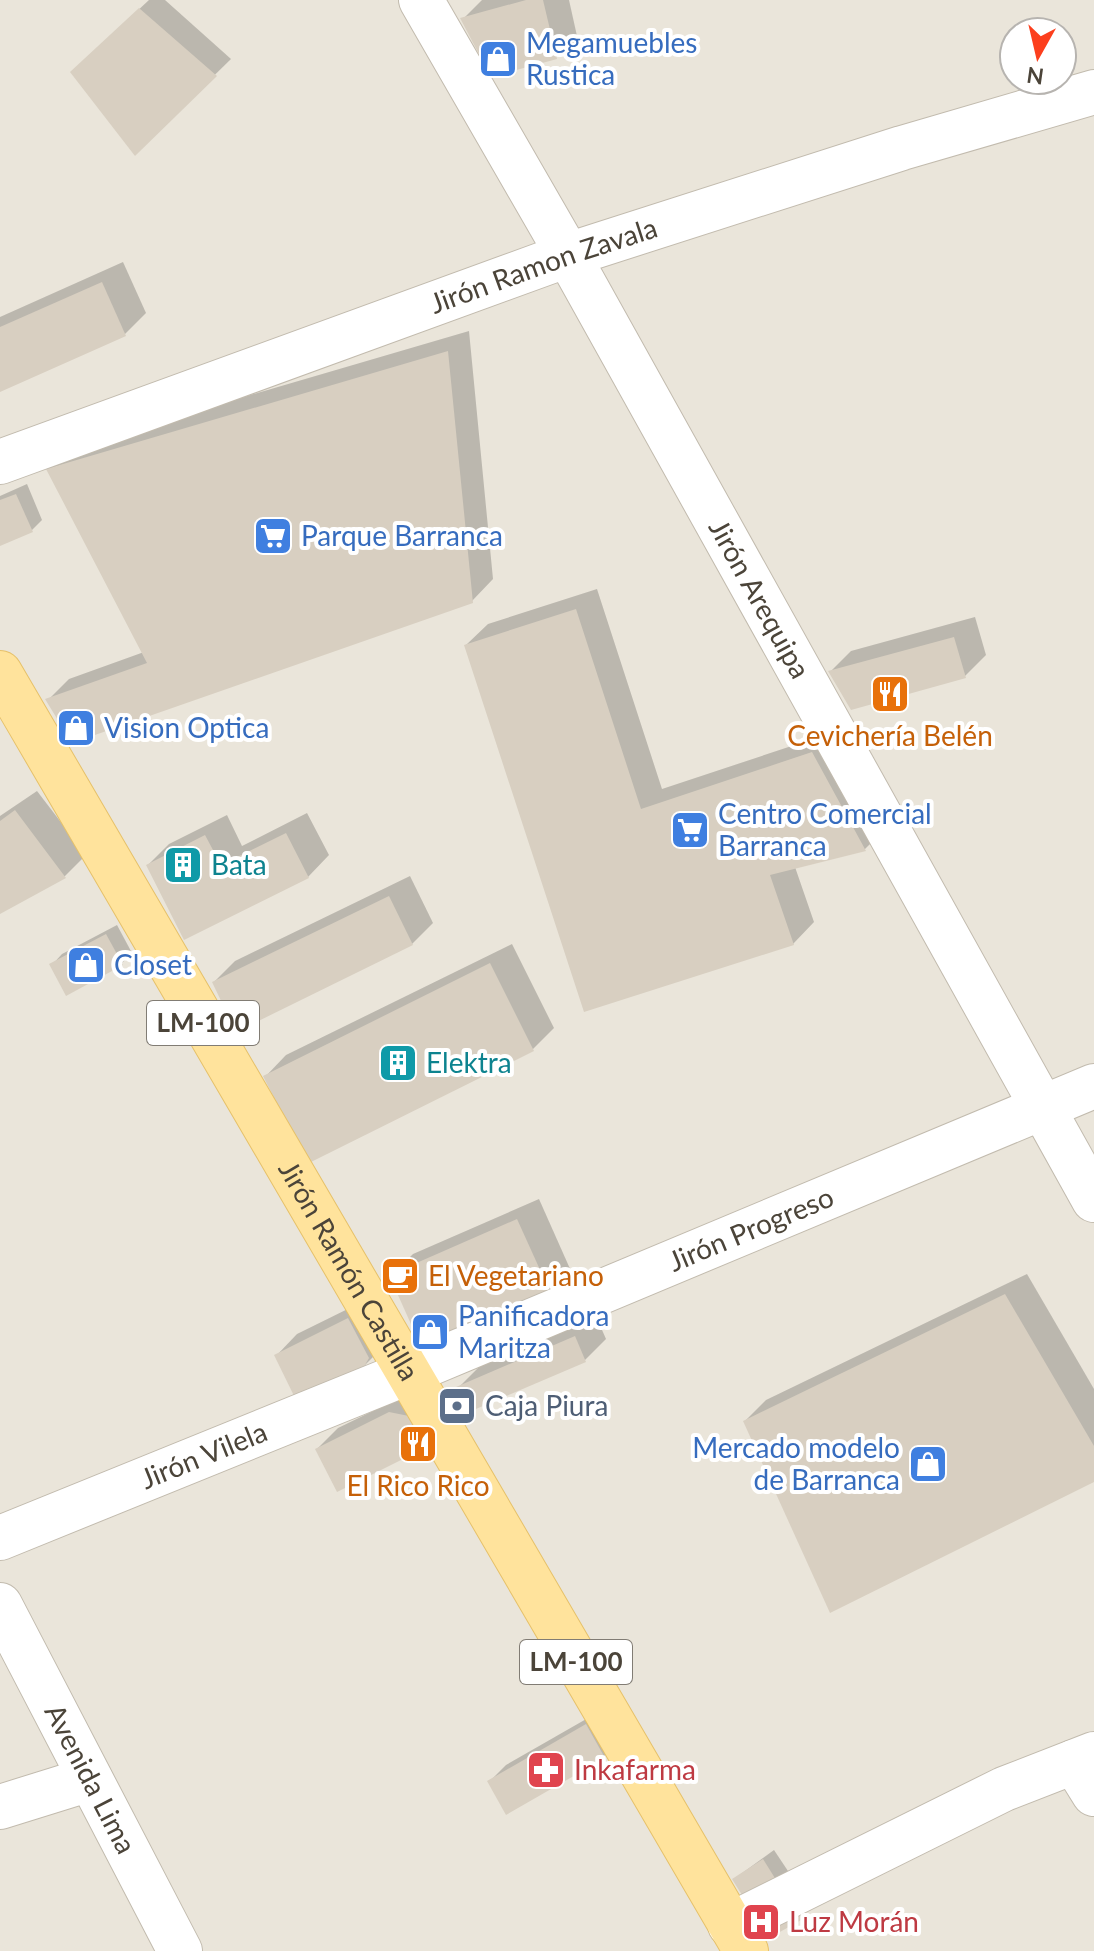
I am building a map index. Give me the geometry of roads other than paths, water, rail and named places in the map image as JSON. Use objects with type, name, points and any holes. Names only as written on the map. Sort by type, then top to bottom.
[{"type":"main road","name":"Jirón Ramón Castilla","points":[[0,673],[738,1938]]},
{"type":"street","name":"Jirón Arequipa","points":[[421,0],[568,255],[1094,1200]]},
{"type":"street","name":"Jirón Ramon Zavala","points":[[0,462],[568,255],[902,148],[1094,92]]},
{"type":"street","name":"Jirón Progreso","points":[[407,1373],[1094,1086]]},
{"type":"street","name":"Jirón Vilela","points":[[0,1538],[407,1373]]},
{"type":"street","name":"Avenida Lima","points":[[0,1605],[180,1951]]},
{"type":"street","points":[[738,1938],[1004,1789],[1087,1770]]},
{"type":"street","points":[[0,1807],[90,1779]]},
{"type":"place","name":"Megamuebles Rustica","points":[[498,59]]},
{"type":"place","name":"Parque Barranca","points":[[273,536]]},
{"type":"place","name":"Cevichería Belén","points":[[890,694]]},
{"type":"place","name":"Vision Optica","points":[[76,728]]},
{"type":"place","name":"Centro Comercial Barranca","points":[[690,830]]},
{"type":"place","name":"Bata","points":[[183,865]]},
{"type":"place","name":"Closet","points":[[86,965]]},
{"type":"place","name":"Elektra","points":[[398,1063]]},
{"type":"place","name":"El Vegetariano","points":[[400,1276]]},
{"type":"place","name":"Panificadora Maritza","points":[[430,1332]]},
{"type":"place","name":"Caja Piura","points":[[457,1406]]},
{"type":"place","name":"El Rico Rico","points":[[418,1444]]},
{"type":"place","name":"Mercado modelo de Barranca","points":[[928,1464]]},
{"type":"place","name":"Inkafarma","points":[[546,1770]]},
{"type":"place","name":"Luz Morán","points":[[761,1922]]}]
